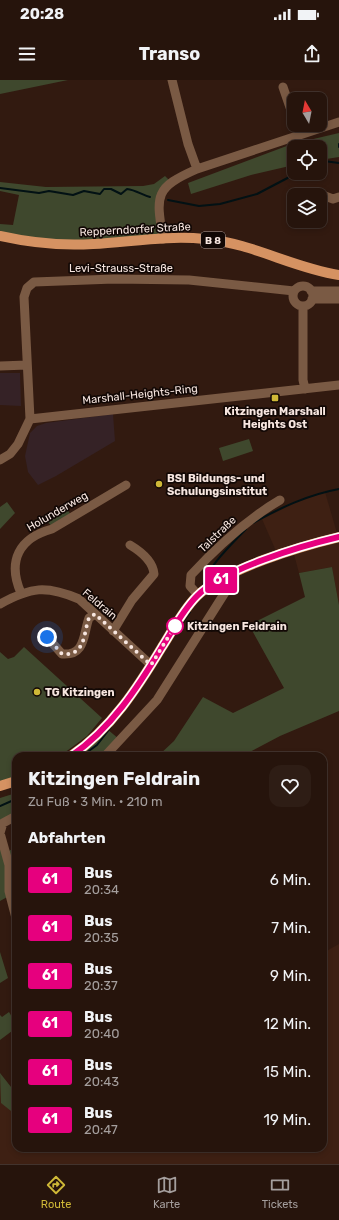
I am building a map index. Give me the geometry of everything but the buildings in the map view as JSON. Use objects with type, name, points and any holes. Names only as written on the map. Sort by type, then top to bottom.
[{"type":"main road","name":"Repperndorfer Straße","points":[[0,236],[31,242],[74,244],[192,238],[230,242],[339,275]]},
{"type":"main road","points":[[77,752],[85,747],[102,730],[118,711],[151,665],[187,607],[198,595],[232,574],[275,556],[339,537]]},
{"type":"main road","points":[[0,786],[12,782]]},
{"type":"street","points":[[172,80],[197,169]]},
{"type":"street","points":[[283,87],[287,99]]},
{"type":"street","points":[[327,124],[339,122]]},
{"type":"street","points":[[163,239],[159,214],[159,196],[163,190],[177,178],[292,132]]},
{"type":"street","points":[[327,197],[333,199],[339,197]]},
{"type":"street","name":"Levi-Strauss-Straße","points":[[30,419],[24,297],[27,288],[34,282],[114,279],[189,280],[294,291],[304,286],[311,295],[339,299]]},
{"type":"street","points":[[294,291],[294,300],[303,306]]},
{"type":"street","name":"Levi-Strauss-Straße","points":[[311,295],[339,291]]},
{"type":"street","points":[[303,306],[308,304],[311,295]]},
{"type":"street","points":[[303,306],[303,380],[305,389]]},
{"type":"street","points":[[0,366],[27,365]]},
{"type":"street","name":"Marshall-Heights-Ring","points":[[30,419],[339,385]]},
{"type":"street","points":[[0,460],[10,454],[18,444],[30,419]]},
{"type":"street","name":"Holunderweg","points":[[21,593],[15,580],[15,561],[24,544],[40,532],[52,529],[126,485]]},
{"type":"street","name":"Talstraße","points":[[198,595],[190,586],[191,575],[250,519],[280,500]]},
{"type":"street","points":[[113,631],[132,600],[154,574],[154,569],[140,551],[130,545]]},
{"type":"street","points":[[109,752],[157,700],[231,583],[232,574]]},
{"type":"street","name":"Feldrain","points":[[0,604],[21,593],[38,590],[64,593],[79,599],[151,665]]},
{"type":"street","points":[[47,637],[62,654],[73,653],[82,646],[85,640],[89,618],[95,614]]},
{"type":"street","points":[[12,818],[2,823],[0,829],[12,876],[9,895],[12,905]]},
{"type":"shaded area","points":[[0,373],[20,373],[21,406],[0,405]]},
{"type":"shaded area","points":[[113,414],[115,441],[38,485],[28,472],[25,456],[30,433],[37,426],[46,423]]},
{"type":"shaded area","points":[[325,492],[339,540],[339,605],[332,567],[299,573],[292,547],[276,551],[262,519],[293,504]]},
{"type":"shaded area","points":[[339,944],[339,1164],[0,1164],[0,1078],[12,1091],[12,1152],[327,1152],[327,951]]},
{"type":"green space","points":[[0,80],[68,80],[0,94]]},
{"type":"green space","points":[[339,133],[339,157],[327,159],[327,140],[309,140]]},
{"type":"green space","points":[[287,146],[287,167],[251,175],[191,194],[188,183]]},
{"type":"green space","points":[[165,176],[169,180],[165,185],[160,232],[157,236],[62,241],[0,233],[0,224],[13,225],[19,195],[0,191],[0,182],[46,187],[143,186],[154,184]]},
{"type":"green space","points":[[249,439],[253,451],[223,461],[219,448]]},
{"type":"green space","points":[[7,502],[15,513],[0,529],[0,507]]},
{"type":"green space","points":[[65,506],[71,515],[52,527],[48,522],[60,515],[59,511]]},
{"type":"green space","points":[[332,567],[339,605],[339,711],[280,736],[250,752],[162,752],[174,741],[203,697],[233,713],[284,688],[249,625],[305,597],[299,573]]},
{"type":"green space","name":"TG Kitzingen","points":[[24,647],[102,718],[87,736],[65,752],[12,752],[12,780],[0,784],[0,652],[8,659],[14,657]]},
{"type":"green space","points":[[107,729],[119,739],[107,752],[80,752]]},
{"type":"green space","points":[[12,794],[12,818],[0,825],[0,798]]},
{"type":"green space","points":[[0,838],[7,852],[12,849],[12,875],[8,876],[9,896],[0,901]]},
{"type":"green space","points":[[0,952],[8,978],[0,983]]},
{"type":"green space","points":[[9,1012],[12,1017],[12,1031],[0,1040],[0,1015],[2,1017]]},
{"type":"green space","points":[[0,1073],[12,1088],[11,1111],[1,1103]]},
{"type":"waterway","points":[[327,161],[339,163]]},
{"type":"waterway","points":[[168,200],[199,206],[220,204],[257,194],[287,178]]},
{"type":"waterway","points":[[0,188],[39,193],[49,191],[73,195],[84,191],[100,194],[104,189],[111,189],[121,194],[127,189],[150,197]]},
{"type":"waterway","points":[[253,523],[294,503],[339,489]]},
{"type":"waterway","points":[[203,586],[205,579],[214,564],[246,529]]},
{"type":"waterway","points":[[179,628],[190,612]]},
{"type":"waterway","points":[[87,752],[97,745],[111,727]]},
{"type":"waterway","points":[[0,806],[12,801]]},
{"type":"bus line","name":"61","points":[[77,752],[85,747],[102,730],[118,711],[151,665],[187,607],[198,595],[215,583],[249,566],[318,542],[339,537]]},
{"type":"place","name":"Kitzingen Marshall Heights Ost","points":[[275,398]]},
{"type":"place","name":"BSI Bildungs- und Schulungsinstitut","points":[[159,484]]},
{"type":"place","name":"Kitzingen Feldrain","points":[[175,626]]},
{"type":"place","name":"TG Kitzingen","points":[[37,692]]},
{"type":"route","points":[[47,637],[62,654],[73,653],[82,646],[85,640],[86,625],[89,618],[95,614],[151,665],[175,626]]}]
